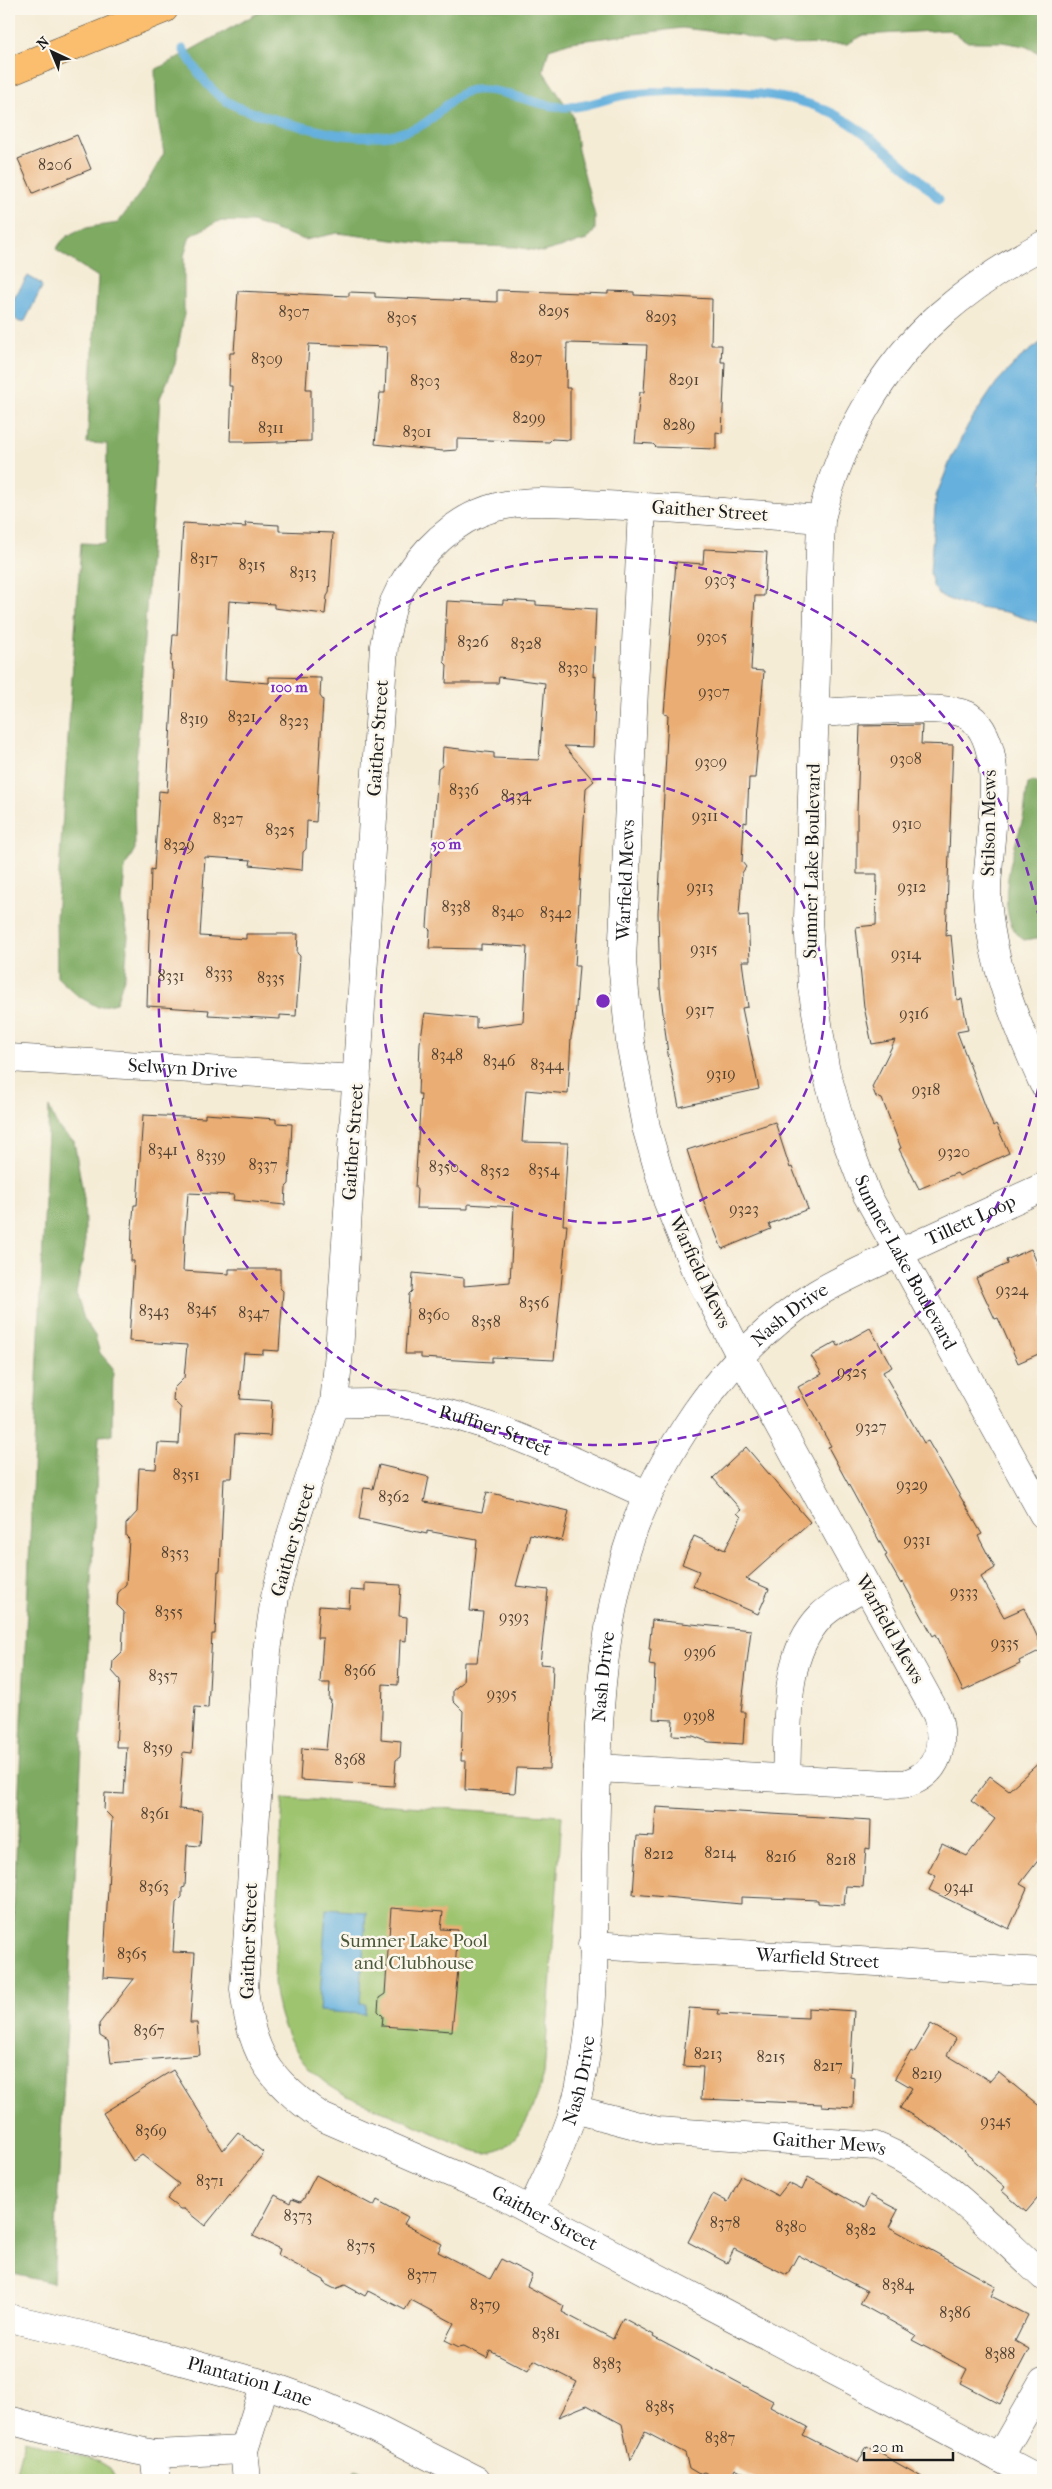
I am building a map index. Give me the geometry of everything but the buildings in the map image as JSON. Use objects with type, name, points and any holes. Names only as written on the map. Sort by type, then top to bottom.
[{"type":"main road","points":[[9,72],[164,9]]},
{"type":"street","name":"Sumner Lake Boulevard","points":[[1043,244],[984,280],[939,316],[900,358],[869,404],[841,456],[828,487],[820,519],[808,919],[812,987],[825,1067],[843,1132],[867,1195],[1043,1514]]},
{"type":"street","name":"Gaither Street","points":[[820,519],[642,507],[529,502],[503,506],[478,514],[454,528],[434,545],[403,583],[394,603],[384,646],[339,1352],[334,1404],[292,1531],[275,1597],[267,1651],[244,1989],[247,2020],[257,2050],[274,2077],[296,2100],[322,2117],[499,2194],[1041,2480]]},
{"type":"street","name":"Warfield Mews","points":[[597,1768],[908,1783],[929,1770],[942,1748],[942,1731],[937,1715],[741,1357],[694,1267],[667,1200],[646,1127],[630,1042],[622,962],[642,507]]},
{"type":"street","name":"Stilson Mews","points":[[814,713],[946,709],[967,715],[978,724],[990,750],[993,783],[987,894],[990,926],[1006,992],[1019,1031],[1043,1083]]},
{"type":"street","name":"Selwyn Drive","points":[[9,1058],[357,1079]]},
{"type":"street","name":"Tillett Loop","points":[[898,1253],[1043,1187]]},
{"type":"street","name":"Nash Drive","points":[[531,2211],[556,2158],[574,2109],[590,2021],[597,1768],[602,1679],[616,1597],[631,1536],[648,1495],[674,1444],[713,1388],[741,1357],[781,1319],[817,1294],[898,1253]]},
{"type":"street","name":"Ruffner Street","points":[[334,1404],[371,1403],[413,1406],[464,1418],[526,1440],[648,1495]]},
{"type":"street","points":[[786,1778],[791,1674],[802,1643],[822,1616],[866,1586]]},
{"type":"street","name":"Warfield Street","points":[[592,1945],[1043,1972]]},
{"type":"street","name":"Gaither Mews","points":[[574,2109],[658,2131],[875,2146],[902,2157],[933,2177],[1043,2276]]},
{"type":"street","name":"Plantation Lane","points":[[11,2326],[108,2341],[265,2384],[315,2402],[368,2426],[476,2480]]},
{"type":"street","points":[[999,2458],[1043,2381]]},
{"type":"street","points":[[247,2480],[244,2450],[265,2384]]},
{"type":"street","points":[[9,2420],[72,2437],[156,2467],[244,2450]]},
{"type":"green space","points":[[265,9],[1043,9],[1043,55],[1025,46],[1002,42],[968,42],[949,30],[864,35],[847,44],[771,45],[742,35],[682,28],[571,42],[549,49],[543,71],[573,116],[578,150],[595,216],[595,230],[587,240],[542,252],[517,247],[432,245],[337,233],[305,240],[252,222],[219,221],[190,236],[184,256],[184,315],[175,364],[160,398],[134,792],[135,849],[125,867],[122,902],[128,936],[125,975],[116,1003],[98,1007],[78,996],[57,977],[56,918],[81,543],[106,544],[107,444],[87,443],[98,277],[56,250],[61,242],[75,232],[91,227],[118,223],[146,185],[164,153],[157,115],[155,70]]},
{"type":"green space","points":[[1034,781],[1043,788],[1043,937],[1024,940],[1014,930],[1008,916],[1007,884],[1023,817],[1028,784]]},
{"type":"green space","points":[[49,1107],[58,1127],[74,1141],[84,1199],[85,1248],[76,1293],[84,1319],[95,1336],[100,1353],[113,1368],[112,1435],[99,1436],[53,2283],[9,2273],[9,2016]]},
{"type":"green space","name":"Sumner Lake Pool and Clubhouse","points":[[283,1798],[562,1816],[544,2075],[525,2124],[508,2144],[497,2150],[485,2153],[469,2149],[337,2090],[318,2076],[298,2053],[290,2040],[279,2011],[274,1981]]},
{"type":"green space","points":[[24,2440],[100,2462],[110,2468],[116,2480],[14,2480]]},
{"type":"green space","points":[[357,2470],[376,2480],[343,2480]]},
{"type":"water","points":[[28,276],[40,283],[42,287],[25,321],[19,322],[9,313],[9,306]]},
{"type":"water","points":[[1043,341],[1043,624],[1006,612],[966,606],[940,596],[933,586],[930,573],[936,496],[951,459],[968,425],[997,382],[1020,358]]},
{"type":"water","points":[[326,1909],[366,1912],[360,2004],[366,2004],[365,2014],[319,2011]]},
{"type":"waterway","points":[[183,49],[210,87],[232,104],[324,132],[364,137],[402,133],[420,126],[434,117],[453,99],[467,91],[475,90],[510,94],[543,104],[566,107],[582,106],[624,95],[655,92],[729,91],[778,97],[823,109],[853,125],[900,162],[939,199]]}]
